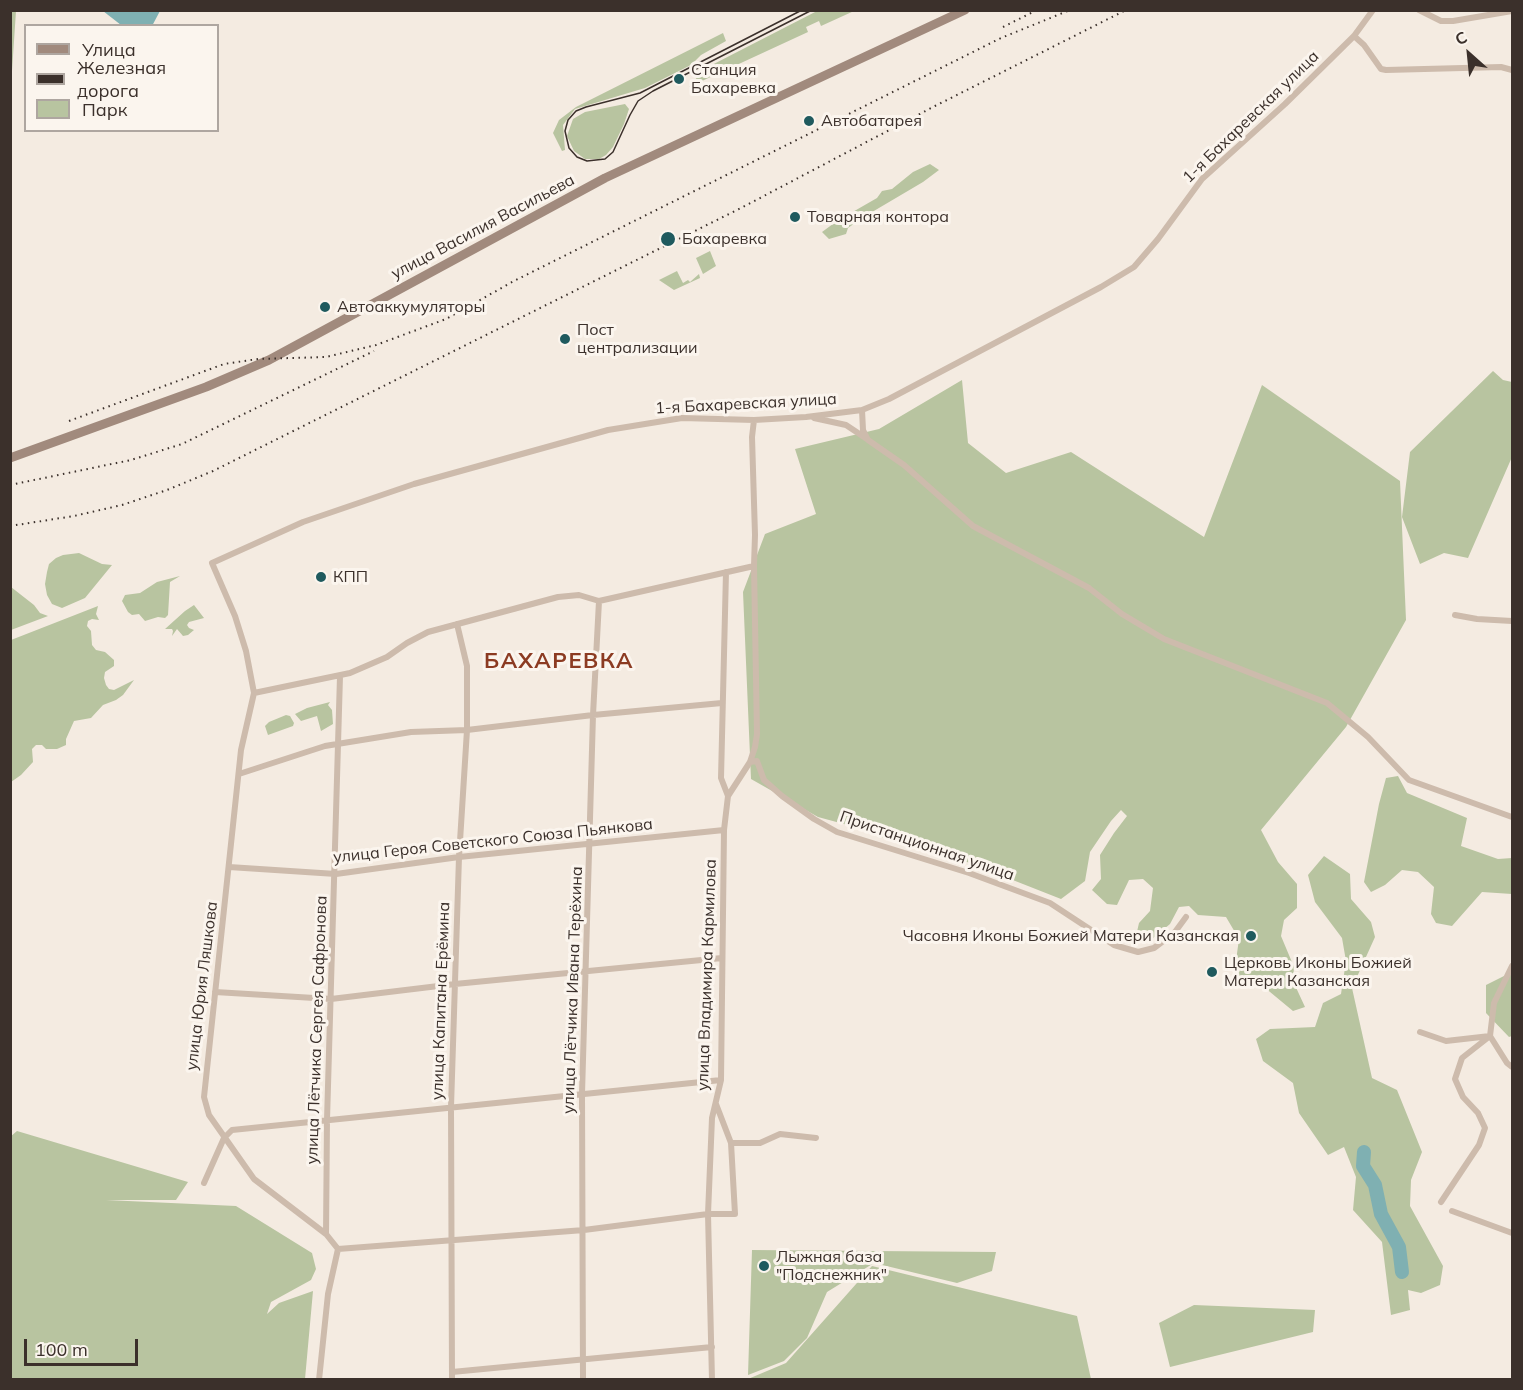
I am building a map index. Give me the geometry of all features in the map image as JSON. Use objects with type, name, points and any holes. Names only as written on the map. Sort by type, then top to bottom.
[{"type":"main road","name":"улица Василия Васильева","points":[[10,458],[206,387],[269,360],[605,178],[966,10]]},
{"type":"street","name":"1-я Бахаревская улица","points":[[254,693],[250,665],[242,638],[212,563],[303,522],[354,504],[414,484],[583,435],[682,418],[754,420],[806,417],[862,410],[889,399],[1101,288],[1134,267],[1158,239],[1202,179],[1285,104],[1354,36],[1373,10]]},
{"type":"street","points":[[1419,10],[1441,21],[1512,11]]},
{"type":"street","points":[[1354,36],[1364,45],[1382,69],[1386,70],[1501,68],[1512,70]]},
{"type":"street","points":[[862,410],[863,430],[868,440]]},
{"type":"street","points":[[806,417],[846,425],[904,465],[973,526],[1089,588],[1122,614],[1164,639],[1327,703],[1368,737],[1409,780],[1512,817]]},
{"type":"street","points":[[728,796],[750,762],[757,734],[752,437],[754,420]]},
{"type":"street","points":[[254,693],[340,676],[381,660],[421,635],[564,596],[587,596],[599,601],[754,566]]},
{"type":"street","name":"улица Владимира Кармилова","points":[[712,1380],[708,1215],[709,1150],[712,1118],[721,1080],[724,830],[728,796],[721,778],[726,572]]},
{"type":"street","name":"улица Лётчика Ивана Терёхина","points":[[583,1380],[582,1094],[593,715],[599,601]]},
{"type":"street","points":[[1455,615],[1512,621]]},
{"type":"street","name":"улица Капитана Ерёмина","points":[[452,1376],[451,1107],[459,857],[467,730],[467,666],[457,624]]},
{"type":"street","name":"улица Лётчика Сергея Сафронова","points":[[326,1234],[327,1120],[340,676]]},
{"type":"street","name":"улица Юрия Ляшкова","points":[[254,693],[242,742],[204,1097],[209,1115],[245,1168],[262,1186],[326,1234]]},
{"type":"street","points":[[239,774],[312,749],[411,732],[467,730],[722,703]]},
{"type":"street","name":"Пристанционная улица","points":[[750,762],[757,761],[764,780],[782,796],[837,832],[969,873],[1050,903],[1114,945],[1138,952],[1154,948],[1175,932],[1186,917]]},
{"type":"street","name":"улица Героя Советского Союза Пьянкова","points":[[229,867],[336,874],[459,857],[724,830]]},
{"type":"street","points":[[215,992],[331,999],[586,970],[722,958]]},
{"type":"street","points":[[1512,966],[1494,1003],[1490,1036],[1512,1067]]},
{"type":"street","points":[[1420,1032],[1446,1041],[1490,1036]]},
{"type":"street","points":[[1441,1202],[1479,1145],[1485,1128],[1478,1113],[1463,1097],[1455,1079],[1462,1058],[1490,1036]]},
{"type":"street","points":[[204,1183],[224,1138],[232,1130],[721,1080]]},
{"type":"street","points":[[338,1249],[584,1230],[708,1215],[735,1214],[731,1143],[716,1103]]},
{"type":"street","points":[[731,1143],[760,1143],[780,1134],[816,1138]]},
{"type":"street","points":[[1452,1211],[1512,1233]]},
{"type":"street","points":[[326,1234],[338,1249]]},
{"type":"street","points":[[319,1380],[328,1294],[338,1249]]},
{"type":"street","points":[[452,1376],[712,1347]]},
{"type":"green space","points":[[819,10],[854,11],[821,26],[819,21],[806,27],[808,32],[689,87],[704,69]]},
{"type":"green space","points":[[10,11],[16,11],[11,86]]},
{"type":"green space","points":[[723,33],[726,41],[701,55],[691,65],[645,88],[575,109],[563,125],[565,150],[562,151],[553,133],[559,120],[576,107]]},
{"type":"green space","points":[[625,104],[629,109],[624,124],[613,147],[606,155],[599,159],[585,159],[574,151],[567,136],[573,119],[585,112]]},
{"type":"green space","points":[[930,164],[939,170],[862,218],[848,228],[846,234],[829,239],[822,232],[877,198],[882,191],[892,189],[913,172]]},
{"type":"green space","points":[[710,251],[716,266],[703,274],[696,258]]},
{"type":"green space","points":[[677,271],[683,283],[688,280],[690,282],[699,274],[700,278],[674,290],[659,280]]},
{"type":"green space","points":[[1493,371],[1503,380],[1512,382],[1512,457],[1468,558],[1444,553],[1420,564],[1402,517],[1410,452]]},
{"type":"green space","points":[[962,380],[968,443],[1006,473],[1071,452],[1204,537],[1262,385],[1400,481],[1406,620],[1346,727],[1261,830],[1278,862],[1297,884],[1297,908],[1284,920],[1281,936],[1294,967],[1293,981],[1305,1007],[1293,1011],[1264,987],[1234,975],[1239,939],[1226,917],[1198,915],[1189,906],[1179,907],[1170,924],[1151,940],[1140,941],[1136,936],[1139,923],[1150,911],[1153,888],[1143,879],[1129,880],[1117,905],[1107,904],[1092,890],[1101,879],[1100,855],[1127,816],[1121,810],[1090,852],[1085,881],[1061,899],[929,847],[884,838],[866,830],[818,817],[751,779],[743,592],[765,534],[816,514],[795,449],[879,429]]},
{"type":"green space","points":[[79,553],[102,564],[112,565],[85,598],[62,608],[52,604],[45,584],[49,564],[63,555]]},
{"type":"green space","points":[[180,576],[170,582],[168,615],[165,618],[158,617],[145,621],[139,614],[132,615],[128,612],[122,601],[125,595],[140,593],[157,582]]},
{"type":"green space","points":[[11,587],[34,605],[40,613],[48,616],[11,630]]},
{"type":"green space","points":[[194,605],[204,618],[189,622],[187,625],[194,630],[188,635],[183,636],[177,629],[172,636],[172,629],[165,629]]},
{"type":"green space","points":[[98,606],[96,614],[99,620],[88,621],[87,626],[91,631],[92,645],[96,650],[105,652],[114,660],[114,666],[105,672],[106,685],[109,689],[114,690],[134,680],[123,695],[103,705],[91,718],[74,721],[66,739],[66,745],[57,749],[46,749],[42,745],[36,745],[32,749],[33,762],[11,782],[11,640]]},
{"type":"green space","points":[[330,702],[328,705],[332,710],[333,724],[321,731],[317,716],[301,721],[295,714],[307,708]]},
{"type":"green space","points":[[286,715],[290,716],[294,723],[293,726],[268,735],[265,726]]},
{"type":"green space","points":[[1398,776],[1407,793],[1467,818],[1461,846],[1498,859],[1512,858],[1512,894],[1482,892],[1452,926],[1436,923],[1431,914],[1434,887],[1418,872],[1402,870],[1385,885],[1371,892],[1364,882],[1379,804],[1386,778]]},
{"type":"green space","points":[[1324,856],[1350,874],[1351,899],[1371,922],[1375,937],[1352,988],[1372,1078],[1397,1090],[1422,1152],[1411,1180],[1410,1206],[1443,1266],[1440,1285],[1421,1293],[1408,1290],[1410,1310],[1391,1315],[1382,1242],[1353,1210],[1356,1177],[1344,1147],[1328,1155],[1299,1113],[1293,1083],[1263,1061],[1256,1039],[1270,1029],[1315,1027],[1323,1003],[1341,994],[1346,961],[1342,938],[1315,902],[1308,875]]},
{"type":"green space","points":[[1512,972],[1512,1036],[1509,1037],[1486,1013],[1486,985]]},
{"type":"green space","points":[[17,1131],[188,1182],[176,1200],[106,1200],[236,1206],[312,1253],[316,1269],[311,1280],[271,1302],[267,1314],[279,1303],[313,1291],[305,1379],[11,1379],[10,1137]]},
{"type":"green space","points":[[752,1250],[996,1252],[992,1271],[957,1283],[874,1263],[827,1292],[807,1338],[784,1361],[748,1375]]},
{"type":"green space","points":[[872,1266],[1077,1316],[1091,1379],[748,1379],[786,1363]]},
{"type":"green space","points":[[1194,1305],[1315,1310],[1313,1332],[1170,1367],[1159,1323]]},
{"type":"water","points":[[103,11],[160,11],[153,24],[120,24]]},
{"type":"waterway","points":[[1364,1152],[1363,1166],[1375,1185],[1381,1214],[1399,1247],[1402,1272]]},
{"type":"tram line","points":[[802,10],[640,93],[576,111],[568,120],[565,131],[569,148],[577,157],[587,161],[605,159],[613,152],[638,101],[653,91],[812,10]]},
{"type":"railway","points":[[1003,27],[1037,10]]},
{"type":"railway","points":[[69,421],[224,364],[258,359],[326,357],[376,345],[446,319],[514,281],[1001,38],[1070,10]]},
{"type":"railway","points":[[10,526],[74,516],[122,505],[213,471],[741,208],[935,106],[1126,10]]},
{"type":"railway","points":[[10,485],[131,460],[182,444],[374,351]]},
{"type":"place","name":"Станция Бахаревка","points":[[679,79]]},
{"type":"place","name":"Автобатарея","points":[[809,121]]},
{"type":"place","name":"Товарная контора","points":[[795,217]]},
{"type":"place","name":"Бахаревка","points":[[668,239]]},
{"type":"place","name":"Автоаккумуляторы","points":[[325,307]]},
{"type":"place","name":"Пост централизации","points":[[565,339]]},
{"type":"place","name":"КПП","points":[[321,577]]},
{"type":"place","name":"Часовня Иконы Божией Матери Казанская","points":[[1251,936]]},
{"type":"place","name":"Церковь Иконы Божией Матери Казанская","points":[[1212,972]]},
{"type":"place","name":"Лыжная база \"Подснежник\"","points":[[764,1266]]},
{"type":"district","name":"БАХАРЕВКА","points":[[559,661]]}]
